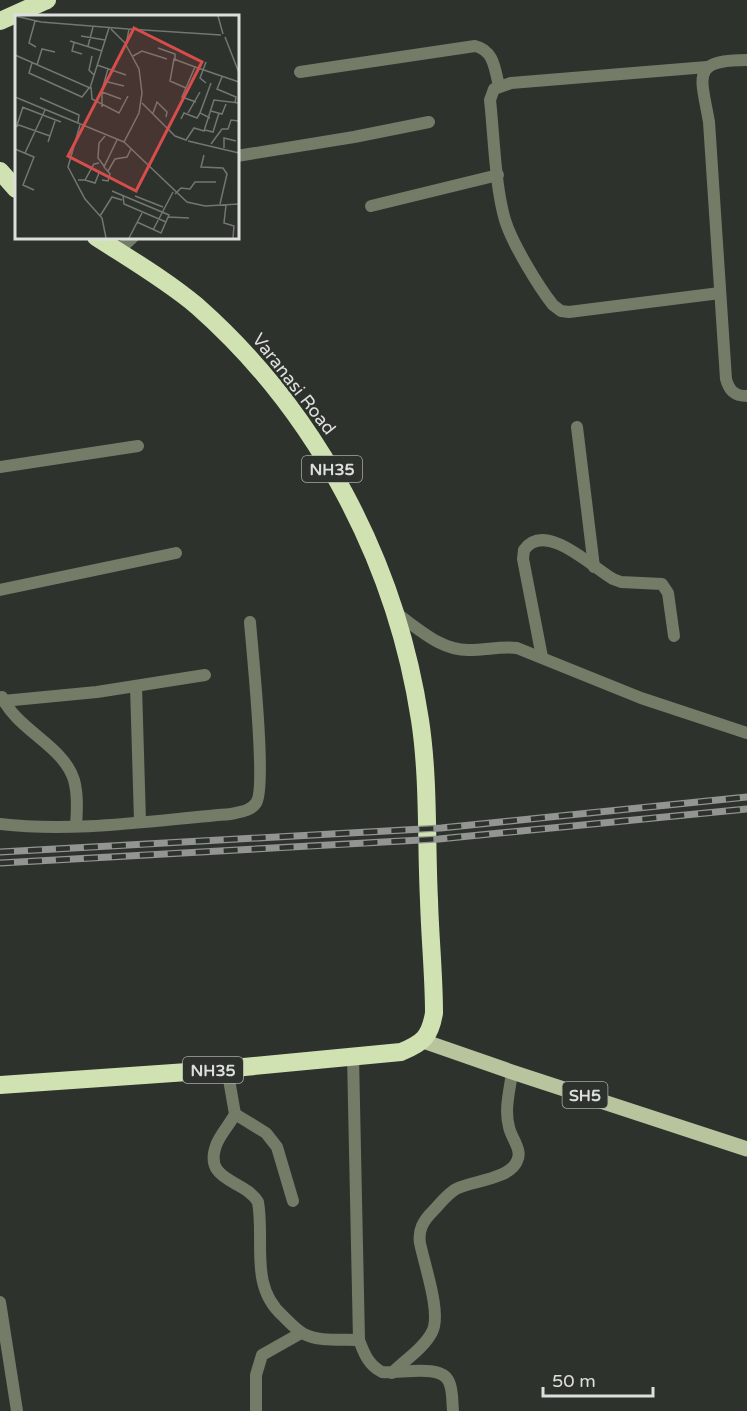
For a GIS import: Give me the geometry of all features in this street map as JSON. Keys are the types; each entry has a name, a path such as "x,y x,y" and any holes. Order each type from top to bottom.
{"highway":[{"path":"0,21 33,6"},
{"path":"0,171 15,188"},
{"name":"Varanasi Road","path":"98,238 196,305 259,367 299,418 334,472 364,532 396,613 420,720 426,786 434,980 434,1013 431,1028 423,1041"},
{"name":"NH35","path":"0,1086 400,1052 423,1041"}],"main road":[{"name":"SH5","path":"423,1041 747,1149"}],"street":[{"path":"300,72 475,46 489,53 500,87"},
{"path":"720,293 569,312 561,311 548,298 512,238 503,212 490,100 494,89 511,83 707,67 714,62 724,60 747,60"},
{"path":"707,67 702,82 709,122 726,379 729,389 739,396 747,396"},
{"path":"238,156 429,122"},
{"path":"370,206 498,176"},
{"path":"118,251 132,238"},
{"path":"577,427 594,567"},
{"path":"0,467 138,446"},
{"path":"542,657 523,559 524,549 533,541 553,541 561,544 621,582 662,584 668,593 674,636"},
{"path":"0,590 176,553"},
{"path":"396,613 447,647 470,650 510,647 542,657 641,698 747,734"},
{"path":"0,824 76,826 231,814 256,805 260,796 260,749 250,622"},
{"path":"2,697 136,686 205,675"},
{"path":"136,686 140,821"},
{"path":"2,697 23,724 54,751 68,768 74,779 77,795 76,826"},
{"path":"353,1056 359,1340 367,1360 375,1369 392,1373 435,1371 443,1374 449,1382 453,1411"},
{"path":"227,1068 235,1114 218,1141 213,1160 225,1179 254,1194 258,1202 264,1290 273,1308 301,1333 310,1337 359,1340"},
{"path":"392,1373 428,1339 434,1330 436,1319 418,1233 422,1225 450,1193 466,1185 507,1172 519,1159 519,1152 507,1118 512,1072"},
{"path":"235,1114 266,1133 277,1147 292,1201"},
{"path":"0,1302 17,1411"},
{"path":"256,1411 256,1375 262,1355 301,1333"}],"railway":[{"path":"0,852 441,828 747,797"},
{"path":"0,863 439,839 747,809"}]}
